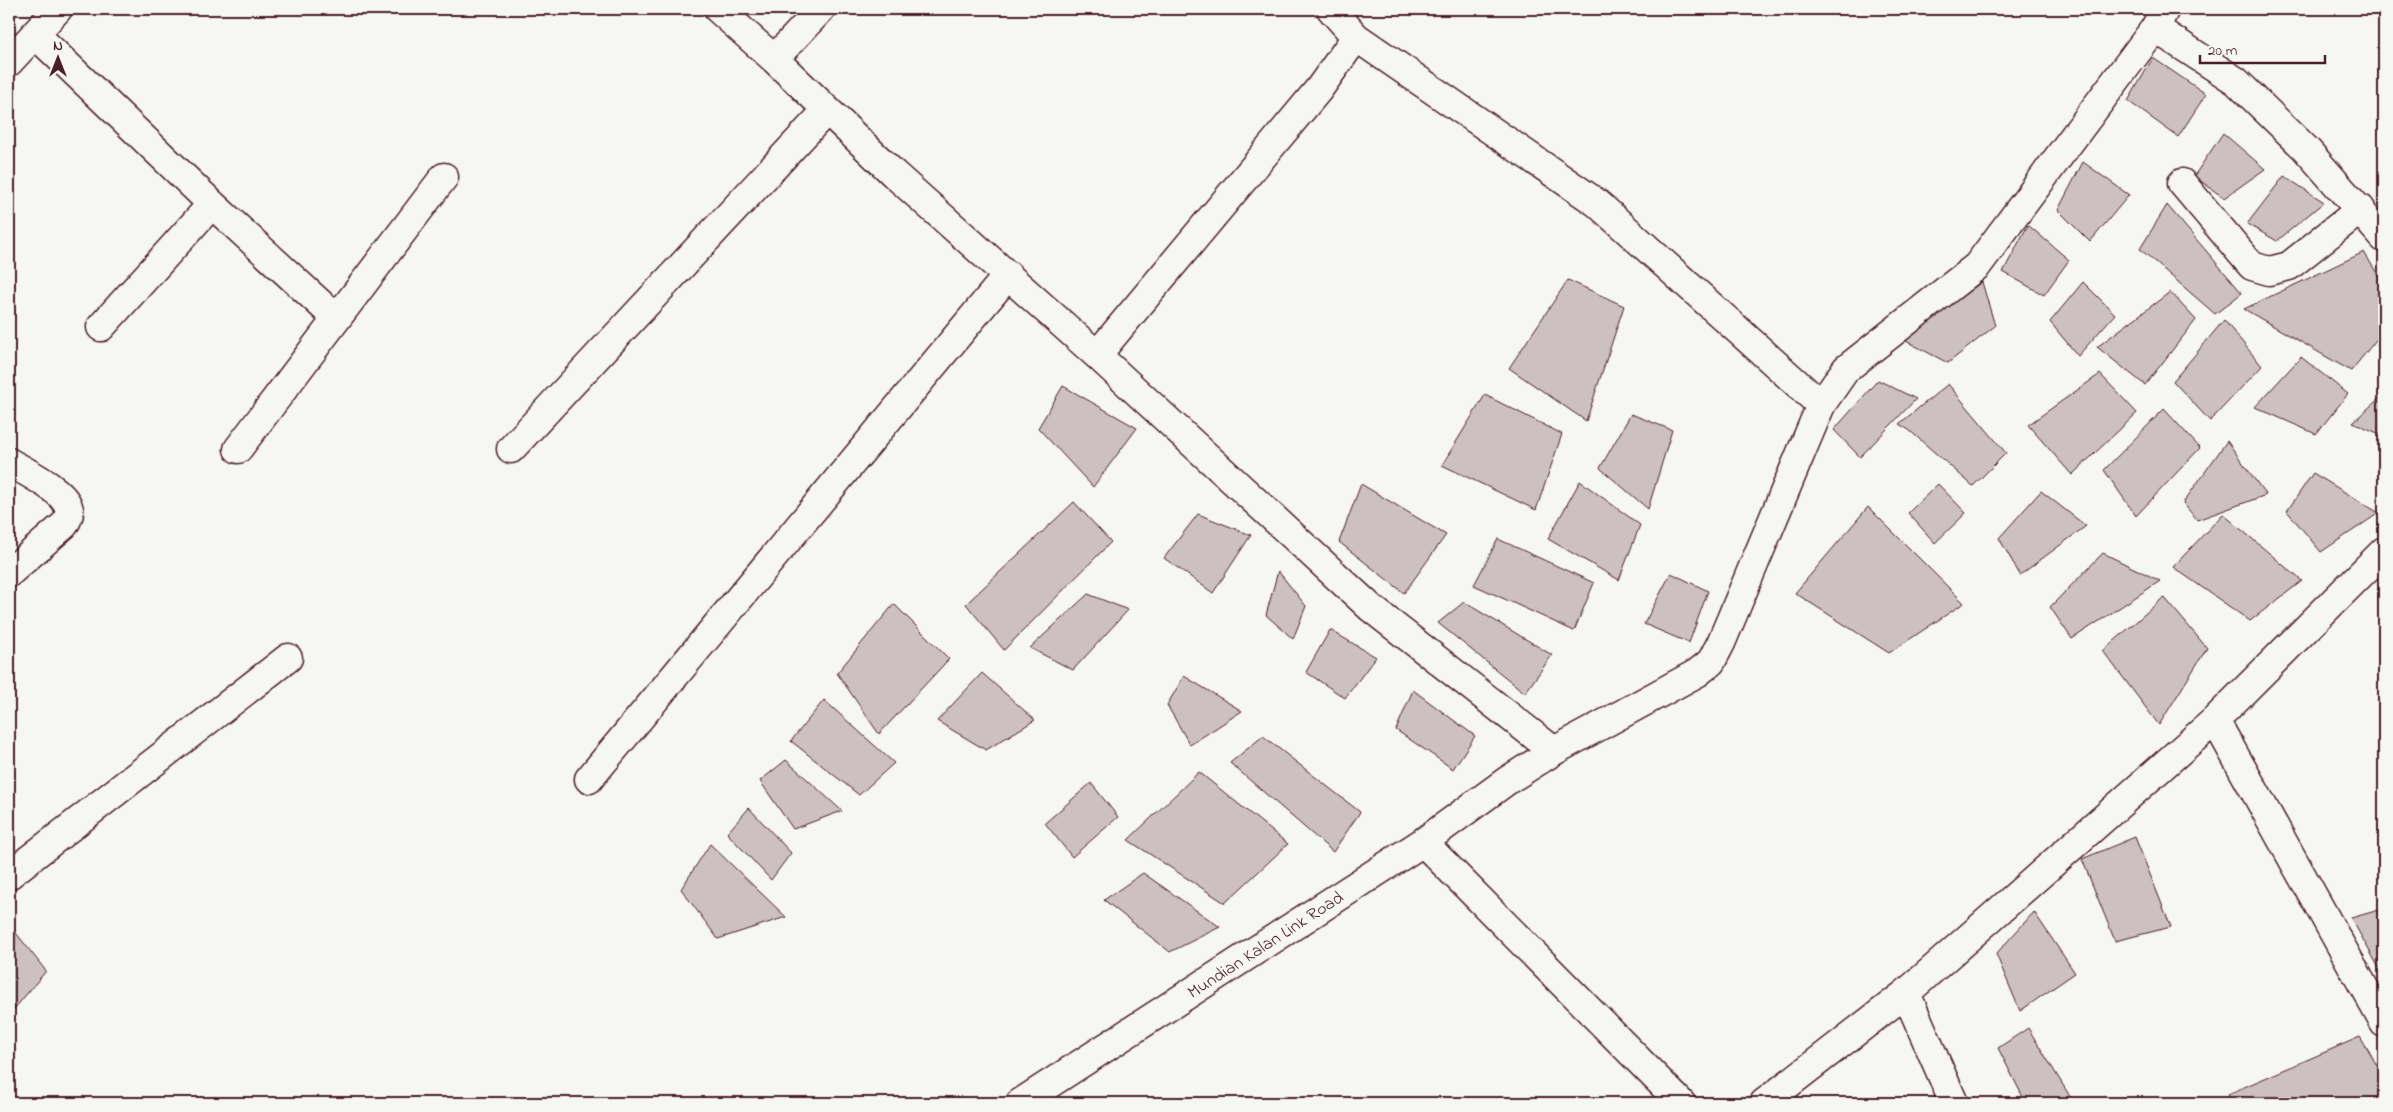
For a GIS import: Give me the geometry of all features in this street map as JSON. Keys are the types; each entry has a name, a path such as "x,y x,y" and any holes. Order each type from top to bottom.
{"street":[{"path":"9,62 58,9"},
{"path":"718,9 774,58 894,174 1097,355 1371,608 1554,751"},
{"path":"774,58 821,9"},
{"path":"1331,9 1356,37 1597,202 1821,405"},
{"path":"2160,18 2236,81 2306,148 2384,238"},
{"name":"Mundian Kalan Link Road","path":"1020,1103 1423,842 1508,780 1554,751 1697,673 1711,662 1721,643 1821,405 1846,369 1978,266 2160,18"},
{"path":"35,34 212,204 336,318"},
{"path":"1097,355 1320,89 1356,37"},
{"path":"511,449 827,110"},
{"path":"238,449 444,177"},
{"path":"2182,183 2252,266 2269,271 2289,266 2361,210"},
{"path":"101,327 212,204"},
{"path":"589,779 1008,275"},
{"path":"9,462 59,493 68,506 69,513 64,524 9,573"},
{"path":"1764,1103 1906,993 2214,720 2384,551"},
{"path":"9,875 288,658"},
{"path":"2214,720 2384,1023"},
{"path":"1423,842 1681,1103"},
{"path":"1906,993 1954,1103"}],"building":[{"path":"2153,58 2206,94 2178,137 2128,101"},
{"path":"2223,133 2265,169 2224,198 2194,176"},
{"path":"2083,162 2129,195 2090,242 2058,210"},
{"path":"2284,176 2324,202 2277,241 2247,224"},
{"path":"2167,205 2242,293 2215,314 2140,249"},
{"path":"2028,225 2069,260 2044,295 2003,272"},
{"path":"2364,252 2384,285 2384,330 2351,371 2244,309"},
{"path":"1568,280 1624,306 1586,421 1509,368"},
{"path":"1982,282 1995,326 1948,363 1902,339"},
{"path":"2083,282 2115,314 2078,356 2050,322"},
{"path":"2170,292 2196,320 2145,385 2097,347"},
{"path":"2224,320 2262,366 2210,421 2173,381"},
{"path":"2301,357 2348,394 2316,434 2255,407"},
{"path":"2100,374 2137,413 2072,475 2028,425"},
{"path":"1878,380 1916,399 1860,457 1834,430"},
{"path":"1948,384 2006,453 1973,486 1909,430 1899,424"},
{"path":"1063,386 1137,428 1093,487 1038,428"},
{"path":"2384,394 2384,436 2353,422"},
{"path":"1485,395 1562,434 1536,510 1442,465"},
{"path":"2164,409 2200,448 2136,516 2104,470"},
{"path":"1631,414 1672,430 1648,509 1600,468"},
{"path":"2227,441 2266,495 2197,520 2183,503"},
{"path":"2313,473 2379,513 2321,552 2287,511"},
{"path":"1580,481 1640,525 1619,580 1548,539"},
{"path":"1361,484 1446,535 1404,593 1339,542"},
{"path":"1938,484 1966,513 1935,543 1908,513"},
{"path":"2041,491 2086,526 2020,575 1999,538"},
{"path":"1074,502 1111,542 1004,650 966,604"},
{"path":"1868,507 1964,603 1889,653 1795,593"},
{"path":"1198,514 1251,535 1213,593 1164,558"},
{"path":"2223,514 2302,581 2250,621 2173,567"},
{"path":"1498,539 1594,583 1574,631 1474,585"},
{"path":"2103,553 2160,581 2072,639 2050,607"},
{"path":"1278,571 1306,606 1293,639 1266,615"},
{"path":"1671,573 1708,591 1689,643 1644,624"},
{"path":"1088,594 1128,610 1073,670 1030,648"},
{"path":"2164,597 2207,648 2159,725 2103,651"},
{"path":"1464,602 1552,655 1525,693 1438,623"},
{"path":"894,604 949,659 879,734 837,673"},
{"path":"1330,630 1376,657 1345,698 1306,672"},
{"path":"982,673 1035,720 986,750 937,721"},
{"path":"1184,676 1242,711 1190,745 1167,705"},
{"path":"1413,690 1475,736 1453,769 1396,730"},
{"path":"824,700 894,763 859,795 791,741"},
{"path":"1263,736 1360,812 1333,852 1230,763"},
{"path":"786,760 842,811 793,829 760,781"},
{"path":"1199,772 1288,844 1225,903 1128,840"},
{"path":"1091,783 1118,817 1072,857 1045,823"},
{"path":"749,808 791,853 771,880 727,833"},
{"path":"2135,837 2171,927 2115,941 2082,859"},
{"path":"710,844 786,917 718,939 681,889"},
{"path":"1143,873 1220,927 1170,952 1104,900"},
{"path":"2379,910 2384,925 2384,967 2379,968 2351,918"},
{"path":"2034,912 2075,973 2020,1011 1996,954"},
{"path":"9,924 46,971 9,1015"},
{"path":"2028,1028 2074,1103 2026,1103 1998,1048"},
{"path":"2360,1037 2384,1077 2384,1094 2368,1103 2231,1103 2228,1094"}]}
